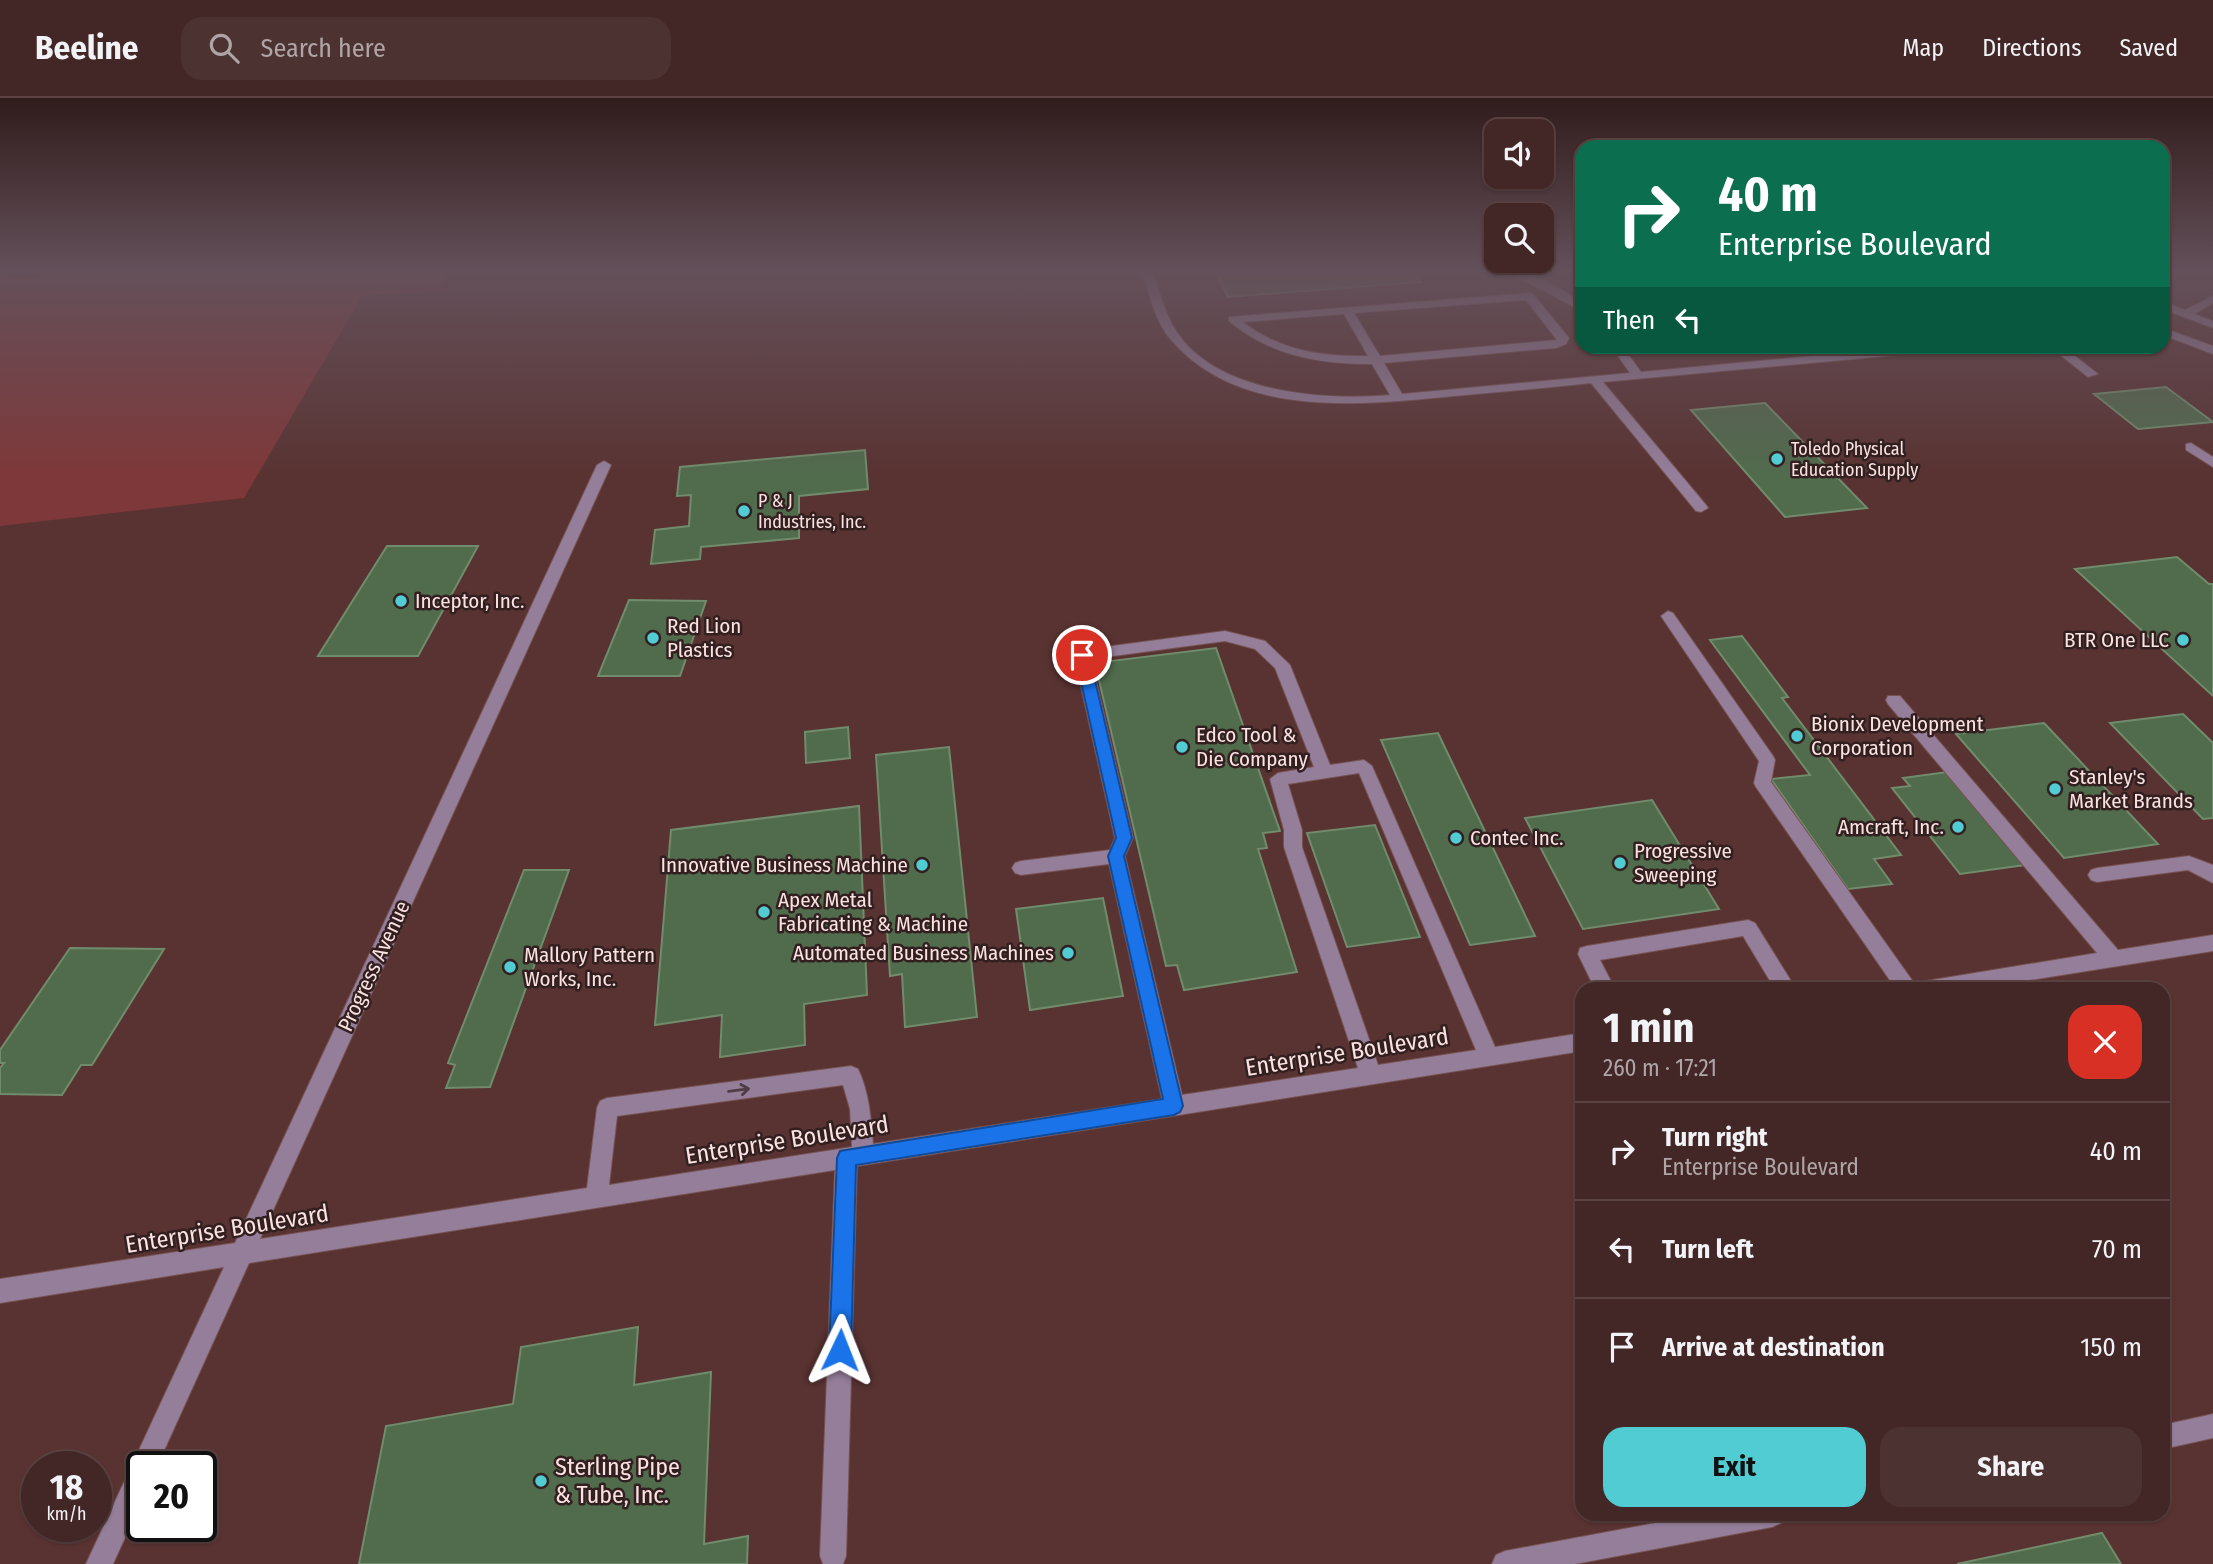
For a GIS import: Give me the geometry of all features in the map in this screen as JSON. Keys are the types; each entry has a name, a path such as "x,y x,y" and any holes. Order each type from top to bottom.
{"street":[{"path":"1176,338 1223,374 1274,391 1305,397 1363,400 1874,354"},
{"path":"1257,338 1283,351 1316,357 1377,360 1562,342 1563,338"},
{"path":"1364,338 1398,398"},
{"path":"2183,339 2213,350"},
{"path":"1622,354 1638,376"},
{"path":"1802,354 1808,360"},
{"path":"2065,354 2092,374"},
{"path":"1595,380 1701,509"},
{"path":"2191,447 2213,463"},
{"name":"Progress Avenue","path":"151,1451 604,465"},
{"path":"1668,615 1767,760 1762,783 1902,982"},
{"path":"1174,1106 1116,856 1124,838 1082,655 1226,636 1260,645 1282,665 1324,772"},
{"path":"1894,700 2113,958"},
{"path":"1371,1075 1293,847 1293,830 1278,779 1364,766 1489,1056"},
{"path":"1021,868 1116,856"},
{"path":"2097,875 2189,863 2205,869 2213,876"},
{"path":"1601,982 1587,954 1748,928 1782,982"},
{"path":"1963,982 2213,943"},
{"name":"Enterprise Boulevard","path":"0,1291 1575,1043"},
{"path":"597,1197 607,1108 851,1075 860,1109 855,1156 833,1556"},
{"path":"2170,1435 2213,1426"},
{"name":"Progress Avenue","path":"99,1564 126,1506"},
{"path":"1505,1564 1735,1521"}],"shaded area":[{"path":"0,338 337,338 244,498 0,526"}],"building":[{"path":"2166,387 2213,422 2138,429 2094,394"},
{"name":"Toledo Physical Education Supply","path":"1765,403 1867,508 1785,517 1691,410"},
{"name":"P & J Industries, Inc.","path":"865,450 868,489 799,496 799,538 701,547 700,559 651,564 655,530 689,526 691,495 677,496 680,467"},
{"name":"Inceptor, Inc.","path":"387,546 478,546 418,656 318,656"},
{"name":"BTR One LLC","path":"2177,557 2209,584 2213,584 2213,696 2075,569"},
{"name":"Red Lion Plastics","path":"629,600 706,601 680,676 598,676"},
{"name":"Bionix Development Corporation","path":"1742,636 1788,697 1782,698 1901,855 1874,859 1892,884 1848,889 1771,779 1810,775 1710,640"},
{"name":"Edco Tool & Die Company","path":"1216,648 1280,831 1263,833 1267,848 1258,849 1297,972 1184,990 1177,965 1166,966 1095,663"},
{"path":"2183,714 2213,743 2213,818 2203,819 2110,723"},
{"name":"Stanley's Market Brands","path":"2044,723 2158,844 2064,858 1956,734"},
{"path":"848,727 850,758 806,763 805,732"},
{"name":"Contec Inc.","path":"1438,733 1535,936 1470,945 1381,740"},
{"name":"Innovative Business Machine","path":"949,747 977,1017 905,1027 902,974 890,976 876,755"},
{"name":"Amcraft, Inc.","path":"1947,772 2025,865 1960,874 1892,788 1910,786 1903,778"},
{"name":"Progressive Sweeping","path":"1652,800 1719,909 1583,929 1525,818"},
{"name":"Apex Metal Fabricating & Machine","path":"859,806 867,995 804,1004 805,1045 720,1057 722,1015 655,1025 671,830"},
{"name":"Edco Tool & Die Company","path":"1375,825 1420,937 1347,947 1307,833"},
{"name":"Mallory Pattern Works, Inc.","path":"524,870 569,870 490,1087 446,1088 455,1065 448,1063"},
{"name":"Automated Business Machines","path":"1103,898 1123,996 1030,1010 1016,909"},
{"path":"70,948 164,949 92,1065 81,1065 62,1095 0,1094 0,1068 4,1063 0,1063 0,1050"},
{"name":"Sterling Pipe & Tube, Inc.","path":"638,1327 634,1385 711,1372 704,1544 748,1536 747,1564 359,1564 386,1426 513,1404 521,1347"},
{"path":"2102,1533 2121,1564 1957,1564"}],"place":[{"name":"Toledo Physical Education Supply","path":"1777,459"},
{"name":"P & J Industries, Inc.","path":"744,511"},
{"name":"Inceptor, Inc.","path":"401,601"},
{"name":"Red Lion Plastics","path":"653,638"},
{"name":"BTR One LLC","path":"2183,640"},
{"name":"Bionix Development Corporation","path":"1797,736"},
{"name":"Edco Tool & Die Company","path":"1182,747"},
{"name":"Stanley's Market Brands","path":"2055,789"},
{"name":"Amcraft, Inc.","path":"1958,827"},
{"name":"Contec Inc.","path":"1456,838"},
{"name":"Progressive Sweeping","path":"1620,863"},
{"name":"Innovative Business Machine","path":"922,865"},
{"name":"Apex Metal Fabricating & Machine","path":"764,912"},
{"name":"Automated Business Machines","path":"1068,953"},
{"name":"Mallory Pattern Works, Inc.","path":"510,967"},
{"name":"Sterling Pipe & Tube, Inc.","path":"541,1481"}],"route":[{"path":"840,1350 846,1158 1174,1106 1116,856 1124,838 1082,655"}]}
